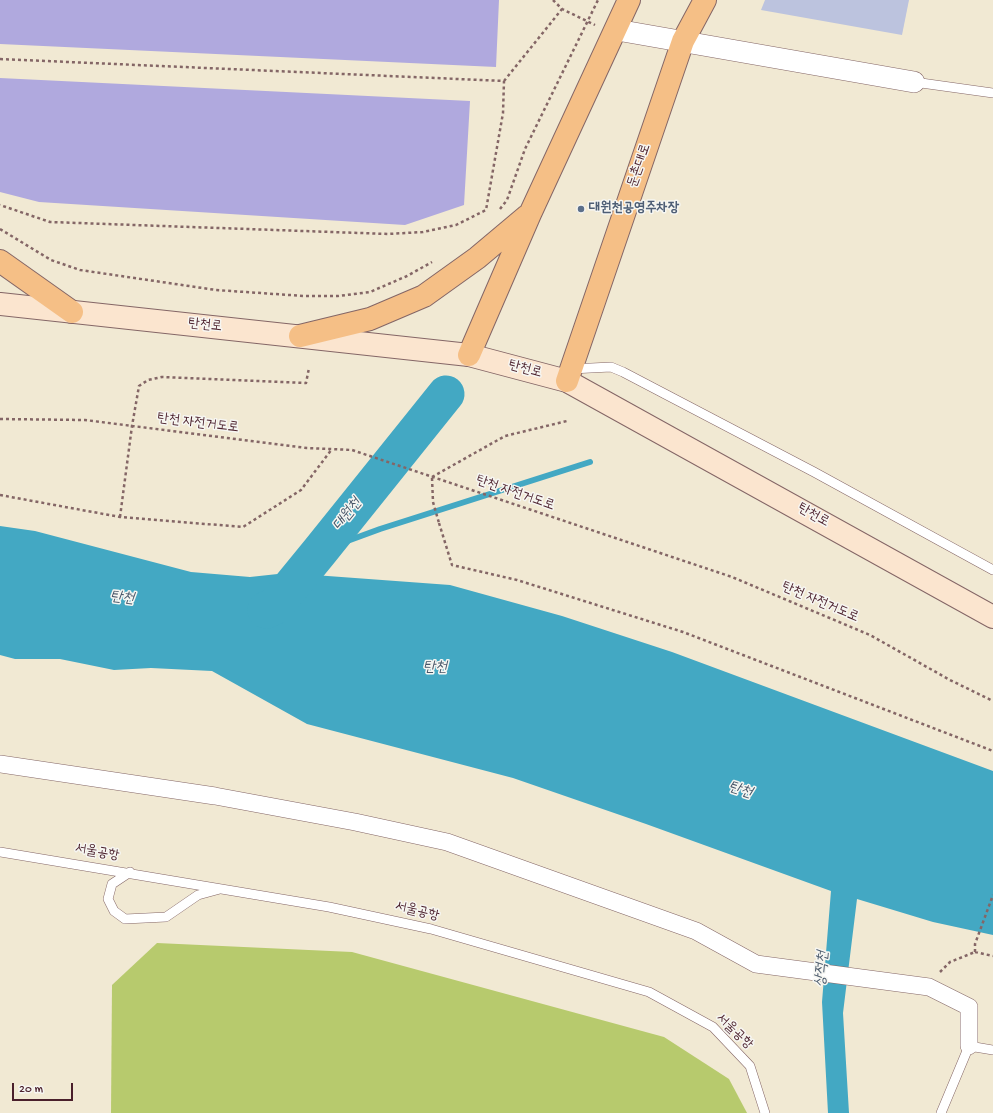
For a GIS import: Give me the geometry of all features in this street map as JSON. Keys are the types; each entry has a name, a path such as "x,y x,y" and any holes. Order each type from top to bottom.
{"main road":[{"path":"469,355 530,214 617,30 629,0"},
{"name":"둔촌대로","path":"569,375 683,41 705,0"},
{"path":"300,336 370,319 424,296 476,258 530,214"},
{"path":"0,261 72,312"},
{"name":"탄천로","path":"0,304 469,355 569,375 993,617"}],"street":[{"path":"617,30 914,82"},
{"path":"0,764 215,796 355,822 447,842 696,931 756,964 929,987 969,1007 969,1046"}],"lane":[{"path":"914,82 993,93"},
{"path":"569,375 612,367 623,372 814,472 993,570"},
{"name":"서울공항","path":"0,852 130,872 330,907 431,929 649,992 713,1027 750,1066 765,1113"},
{"path":"130,872 112,884 108,899 114,912 126,919 166,917 198,895 223,888"},
{"path":"941,1113 969,1046 993,1050"}],"path":[{"path":"553,0 562,9 587,22 617,30"},
{"path":"498,212 507,200 525,149 598,0"},
{"path":"0,205 50,222 388,234 423,232 456,225 486,210 503,112 504,81 562,9"},
{"path":"0,59 504,81"},
{"path":"0,229 51,260 80,270 216,290 304,296 338,296 370,292 407,276 438,259"},
{"path":"120,517 139,386 148,380 162,377 306,383 309,368"},
{"name":"탄천 자전거도로","path":"0,419 86,420 332,449 352,450 740,580 870,635 950,680 993,702"},
{"path":"567,421 505,436 432,478 433,502 452,565 517,580 682,632 993,751"},
{"path":"0,495 120,517 243,527 301,490 332,449"},
{"path":"975,952 975,944 993,895"},
{"path":"929,987 950,962 975,952 993,956"}],"shaded area":[{"path":"765,0 909,0 902,35 761,10"}],"green space":[{"path":"157,943 352,952 664,1037 729,1079 747,1113 111,1113 112,985"}],"water":[{"name":"탄천","path":"0,526 35,531 191,572 250,577 287,573 450,585 562,616 672,652 993,771 993,935 933,922 857,899 843,1013 849,1113 828,1113 822,1002 831,891 513,778 307,724 212,671 151,668 114,670 60,659 15,659 0,655"}],"building":[{"path":"0,0 499,0 496,67 0,44"},
{"path":"0,78 470,101 464,205 405,225 39,202 0,192"}],"waterway":[{"name":"대원천","path":"266,610 275,606 446,394"},
{"path":"320,551 380,529 590,462"}],"place":[{"name":"대원천공영주차장","path":"581,209"}],"water label":[{"name":"상적천","path":"823,969"}]}
